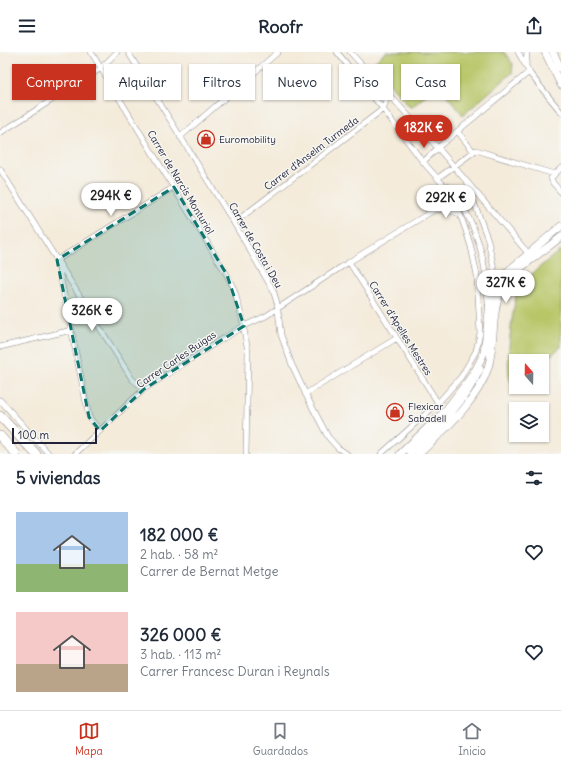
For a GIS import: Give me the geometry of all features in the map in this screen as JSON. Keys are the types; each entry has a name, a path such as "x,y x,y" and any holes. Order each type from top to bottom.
{"highway":[{"path":"0,417 29,454"},
{"path":"0,417 36,454"},
{"path":"0,436 16,454"}],"street":[{"name":"Carrer de Narcís Monturiol","path":"91,52 174,187 234,289 244,326 248,352 246,454"},
{"path":"0,132 101,68 117,52"},
{"name":"Carrer de Costa i Deu","path":"128,52 234,223 273,290 278,308 281,335 305,394 328,437 338,448 347,454"},
{"path":"180,136 278,52"},
{"path":"337,52 449,193 460,214 471,247 477,275 480,333 476,351 461,377 438,403 382,453"},
{"path":"350,52 360,64"},
{"path":"518,52 529,72 561,112"},
{"path":"526,66 528,52"},
{"path":"544,52 561,85"},
{"path":"553,52 561,69"},
{"path":"423,162 529,72"},
{"path":"383,110 387,100"},
{"path":"393,100 438,148 528,253"},
{"name":"Carrer d'Anselm Turmeda","path":"234,223 383,110"},
{"path":"458,132 473,151"},
{"path":"438,178 476,150 554,174"},
{"path":"561,168 551,178 561,192"},
{"path":"0,169 132,379 144,389"},
{"path":"466,182 488,240 498,289 493,306 490,326 492,342"},
{"path":"434,210 440,200 442,183"},
{"path":"442,183 447,185 457,196 468,213 478,242 487,285 488,316"},
{"path":"57,260 174,187"},
{"path":"434,210 444,209 460,214"},
{"name":"Carrer Carles Buigas","path":"75,454 144,389 244,326 266,316 348,262 434,210"},
{"path":"410,454 449,416 462,400 481,368 490,303 497,283 528,253 561,226"},
{"path":"419,454 447,428 469,403 487,369 492,342 494,314 504,283 510,276 561,237"},
{"path":"57,260 89,417 100,431"},
{"name":"Carrer d'Apelles Mestres","path":"348,262 438,403"},
{"path":"0,346 72,330"},
{"path":"305,394 397,338"},
{"path":"400,454 445,411 468,381 484,353"},
{"path":"0,400 49,454"}],"highlighted area":[{"path":"174,187 227,275 244,326 144,389 100,431 89,417 57,260"}],"green space":[{"path":"386,52 504,52 513,64 512,73 463,115 450,100 460,100 460,64 401,64 401,97 393,88 393,64 372,64"},
{"path":"404,100 420,100 411,108"},
{"path":"561,250 561,347 549,356 549,354 509,354 511,328 516,296 524,283 542,265"},
{"path":"509,356 509,378 508,368"}],"place":[{"name":"Euromobility","path":"206,139"},
{"name":"Flexicar Sabadell","path":"395,412"}]}
